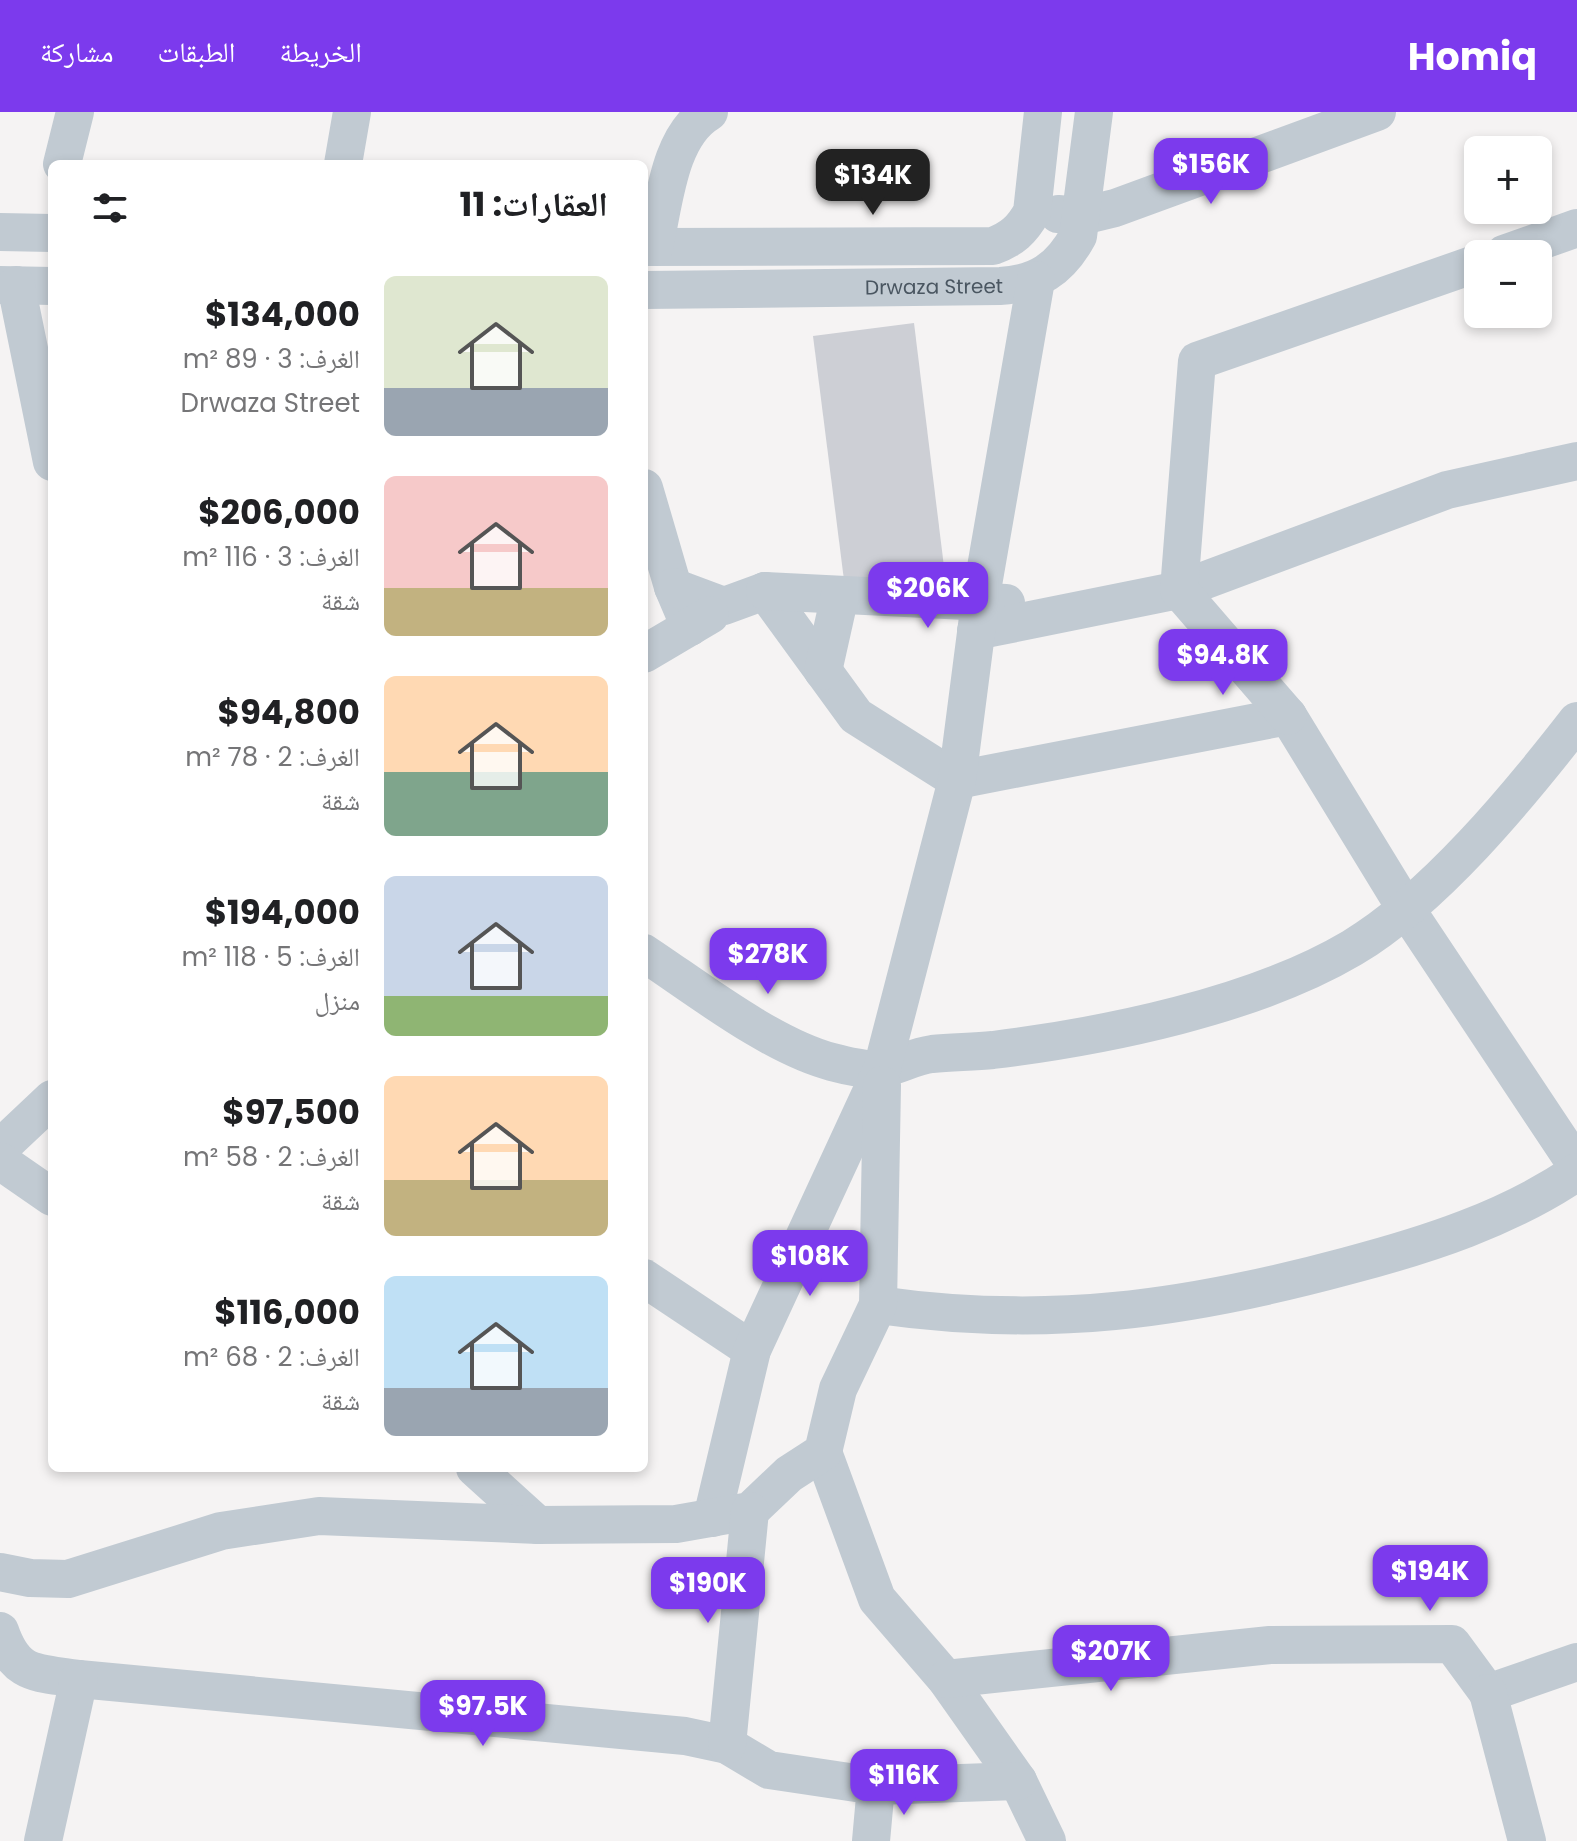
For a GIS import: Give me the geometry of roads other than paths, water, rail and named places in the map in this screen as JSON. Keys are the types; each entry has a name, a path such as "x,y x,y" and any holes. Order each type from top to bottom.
{"street":[{"path":"63,160 75,112"},
{"path":"344,160 352,112"},
{"path":"649,247 676,157 687,132 709,112"},
{"path":"1043,112 1032,212 1082,216 1115,208 1377,112"},
{"path":"712,1518 752,1350 882,1069 957,780 978,616 1036,280 1068,254 1082,216 1094,112"},
{"name":"Drwaza Street","path":"649,247 977,248 1011,239 1032,212"},
{"path":"0,232 48,224"},
{"path":"1543,240 1577,228"},
{"path":"1464,268 1197,361 1179,590 1288,716 1406,909 1577,1166"},
{"name":"Drwaza Street","path":"648,290 1000,286 1036,280"},
{"path":"23,286 48,438"},
{"path":"648,652 724,606 765,591 840,595 978,616 1094,607 1179,590 1447,490 1577,461"},
{"path":"648,502 673,587 690,627"},
{"path":"673,587 724,606"},
{"path":"765,591 856,716 957,780 1288,716"},
{"path":"823,671 840,595"},
{"path":"648,956 791,1045 834,1062 882,1069 929,1054 1058,1040 1256,993 1353,947 1406,909 1460,855 1577,721"},
{"path":"882,1069 878,1305 838,1389 823,1452 877,1599 946,1679 1018,1781 1047,1841"},
{"path":"0,1148 48,1103"},
{"path":"0,1161 48,1194"},
{"path":"878,1305 1013,1318 1135,1312 1186,1303 1316,1275 1444,1237 1538,1197 1577,1172"},
{"path":"648,1281 752,1350"},
{"path":"0,1572 30,1578 68,1579 221,1531 283,1519 353,1515 538,1525 640,1526 712,1518 750,1511 789,1474 823,1452"},
{"path":"479,1472 538,1525"},
{"path":"727,1745 750,1511"},
{"path":"0,1631 8,1656 29,1671 79,1679 685,1736 727,1745 769,1770 876,1786 1018,1781"},
{"path":"946,1679 1270,1645 1452,1644 1488,1693 1527,1841"},
{"path":"1488,1693 1577,1662"},
{"path":"43,1841 79,1679"},
{"path":"871,1841 876,1786"}]}
